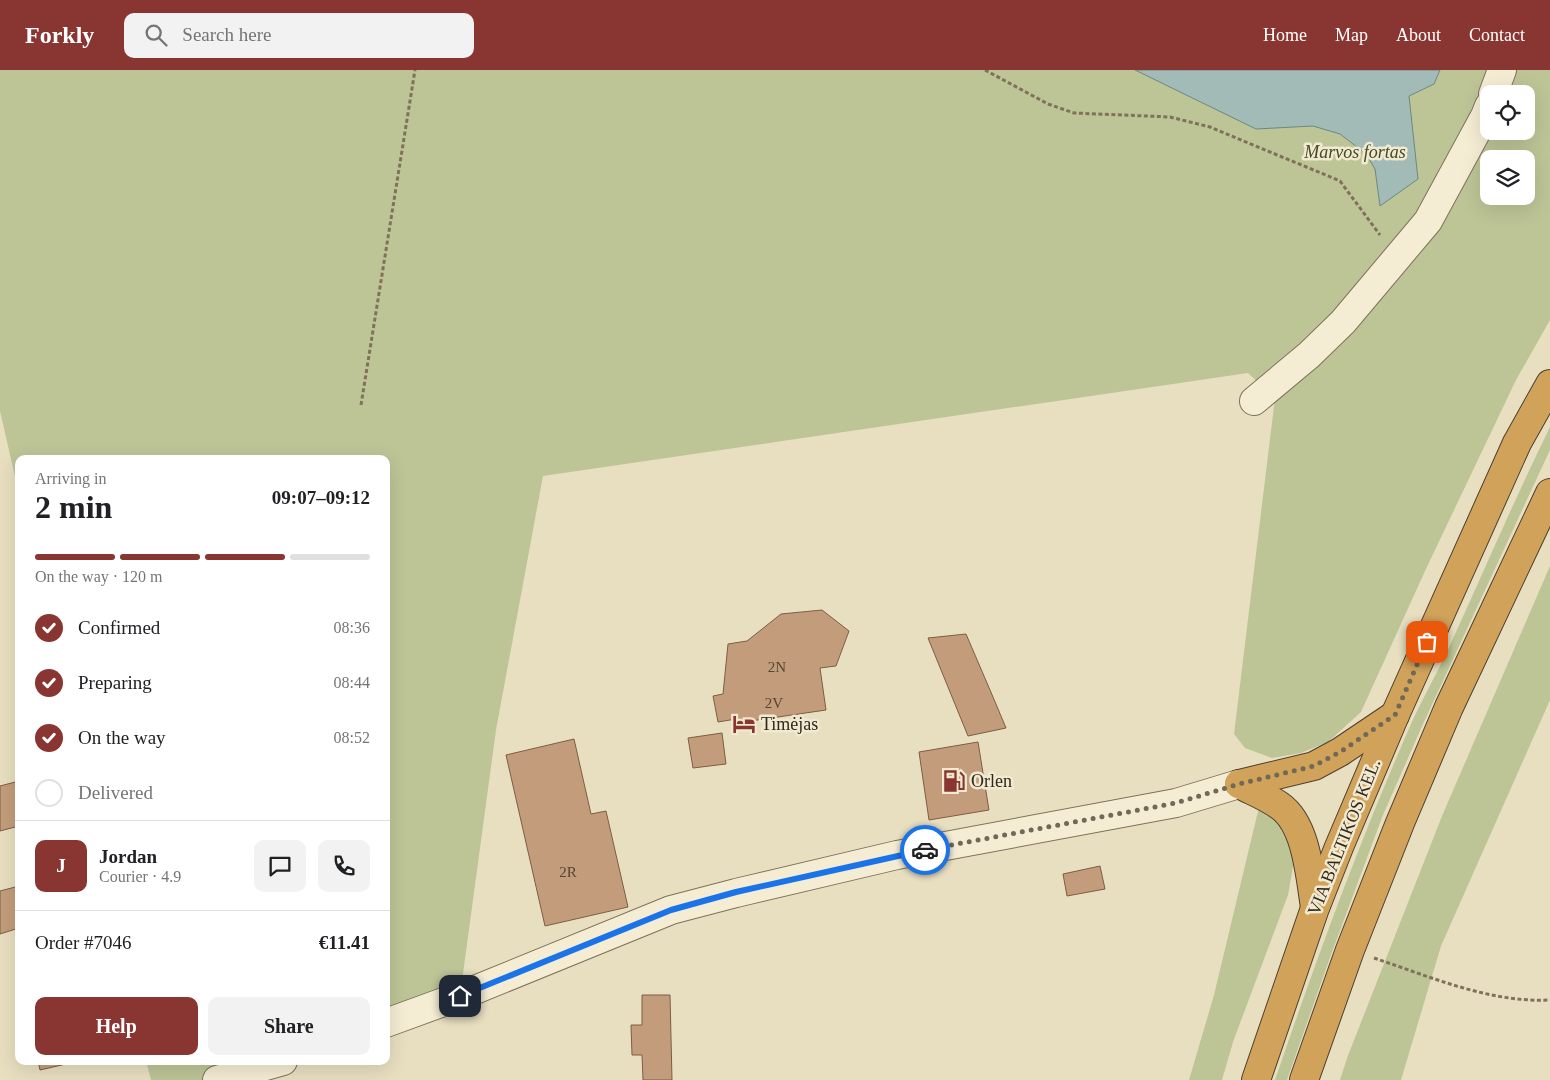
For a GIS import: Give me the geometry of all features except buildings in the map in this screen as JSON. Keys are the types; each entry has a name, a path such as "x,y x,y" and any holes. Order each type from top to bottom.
{"highway":[{"name":"VIA BALTIKOS KEL.","path":"1256,1080 1315,908 1339,847 1395,715 1517,442 1550,384"},
{"path":"1304,1080 1350,950 1400,823 1446,716 1550,492"},
{"path":"1239,784 1314,766 1340,752 1395,715"},
{"path":"1239,784 1282,807 1298,827 1305,852 1315,908"}],"street":[{"path":"1496,85 1502,70"},
{"path":"1254,400 1309,355 1336,328 1428,221 1480,125"},
{"path":"390,1022 460,996 671,910 736,892 897,855 1176,803 1239,784"},
{"path":"217,1080 272,1065"}],"path":[{"path":"361,405 415,70"},
{"path":"985,70 1048,104 1074,113 1170,117 1210,127 1340,181 1397,258"},
{"path":"1350,950 1478,992 1531,1001 1550,1000"}],"green space":[{"name":"Marvos fortas","path":"0,70 1550,70 1550,320 1516,380 1425,571 1361,712 1328,742 1301,753 1272,758 1245,748 1234,734 1275,398 1248,373 543,476 496,730 460,996 390,1022 390,455 15,455 15,477 0,411"},
{"path":"1550,427 1550,450 1383,815 1287,1080 1275,1080 1339,900 1392,768"},
{"path":"1550,566 1550,700 1441,946 1401,1080 1340,1080 1442,816"},
{"path":"1259,807 1280,821 1294,861 1288,895 1233,1042 1222,1080 1189,1080 1214,995"},
{"path":"147,1065 269,1065 217,1080 151,1080"}],"water":[{"path":"1135,70 1440,70 1434,84 1409,96 1418,179 1380,206 1375,169 1366,154 1340,134 1313,126 1256,129"}],"way so far":[{"path":"925,850 1176,803 1239,784 1314,766 1340,752 1395,715 1427,642"}],"place":[{"name":"Timėjas","path":"744,724"},
{"name":"Orlen","path":"954,781"}],"route":[{"path":"460,996 671,910 736,892 925,850"}]}
